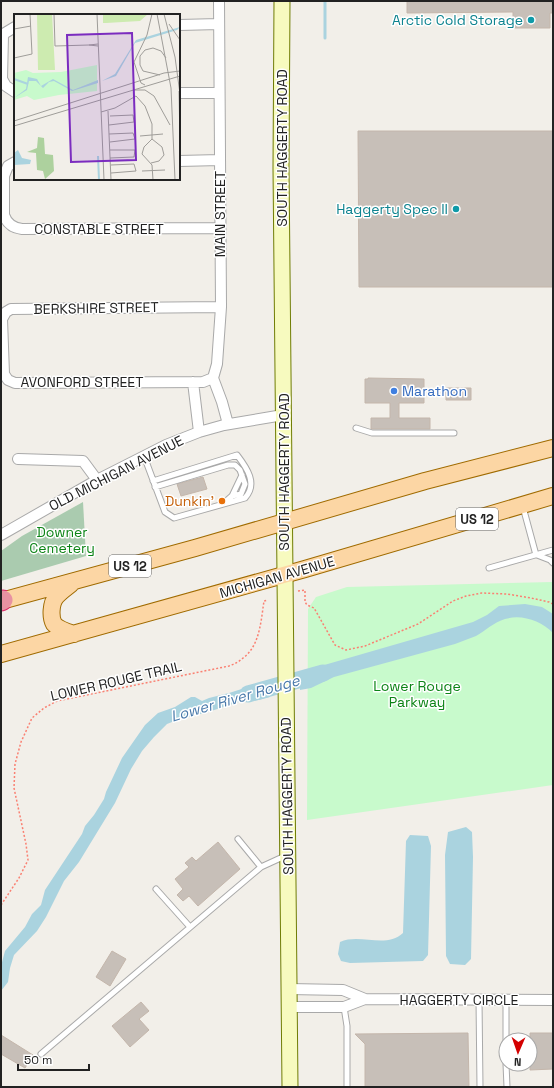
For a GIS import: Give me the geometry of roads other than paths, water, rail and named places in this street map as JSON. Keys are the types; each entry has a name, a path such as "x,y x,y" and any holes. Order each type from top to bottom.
{"main road":[{"name":"SOUTH HAGGERTY ROAD","path":"282,1 281,176 290,1087"},
{"name":"US 12","path":"2,601 426,481 553,448"},
{"name":"MICHIGAN AVENUE","path":"1,654 284,575 553,496"},
{"path":"73,582 56,597 52,610 54,624 59,628 74,634"}],"street":[{"name":"MAIN STREET","path":"213,378 217,364 221,307 219,1"},
{"path":"180,25 219,24"},
{"path":"14,28 4,33 3,36 3,82 9,89 14,92"},
{"path":"180,93 219,93"},
{"path":"180,160 220,160"},
{"name":"CONSTABLE STREET","path":"14,163 5,170 4,176 5,219 10,225 17,229 220,228"},
{"name":"BERKSHIRE STREET","path":"2,345 2,319 6,312 11,309 221,307"},
{"name":"AVONFORD STREET","path":"2,345 4,374 8,380 15,384 203,382 213,378"},
{"path":"213,378 228,424"},
{"path":"193,382 199,432"},
{"name":"OLD MICHIGAN AVENUE","path":"1,535 97,480 166,445 199,432 228,424 283,414"},
{"path":"18,459 83,461 97,480"},
{"name":"HAGGERTY CIRCLE","path":"289,989 343,990 365,999"},
{"name":"HAGGERTY CIRCLE","path":"289,1007 344,1007 365,999 553,1000"}],"lane":[{"path":"356,428 372,433 454,434"},
{"path":"144,456 155,487 165,512 174,518 245,498 250,493 251,484 248,469 237,455 153,481"},
{"path":"155,487 228,465 235,465 240,470 242,475 232,496 222,505"},
{"path":"522,506 536,555"},
{"path":"490,568 553,550"},
{"path":"536,555 550,560 553,563"},
{"path":"238,839 261,867"},
{"path":"41,1054 261,867 288,855"},
{"path":"156,889 190,928"},
{"path":"479,1000 480,1087"},
{"path":"506,1000 506,1032"},
{"path":"344,1007 347,1026 347,1087"},
{"path":"506,1072 507,1087"}],"water":[{"path":"525,604 542,607 553,614 553,633 543,625 531,620 518,617 505,619 493,624 476,636 455,644 334,677 311,688 300,690 300,672 473,622 487,615 499,606"},
{"path":"270,680 270,697 259,700 242,701 177,720 167,724 154,737 142,751 131,769 115,803 79,862 64,881 46,917 37,931 14,955 8,982 1,991 1,966 5,951 25,927 32,914 41,905 45,890 82,834 85,826 104,799 122,758 145,725 158,713 175,707 191,697 195,697 202,701"},
{"path":"466,827 472,832 473,857 471,959 465,965 450,964 446,956 445,855 448,832"},
{"path":"410,835 428,836 431,846 428,955 423,961 350,963 341,961 338,954 340,942 356,939 381,941 389,940 396,938 403,933 406,841"}],"waterway":[{"path":"325,1 325,38"},
{"name":"Lower River Rouge","path":"248,694 323,673"}],"place":[{"name":"Arctic Cold Storage","path":"531,20"},
{"name":"Haggerty Spec II","path":"456,209"},
{"name":"Marathon","path":"394,391"},
{"name":"Dunkin'","path":"222,501"}],"park label":[{"name":"Downer Cemetery","path":"62,540"},
{"name":"Lower Rouge Parkway","path":"417,694"}]}
